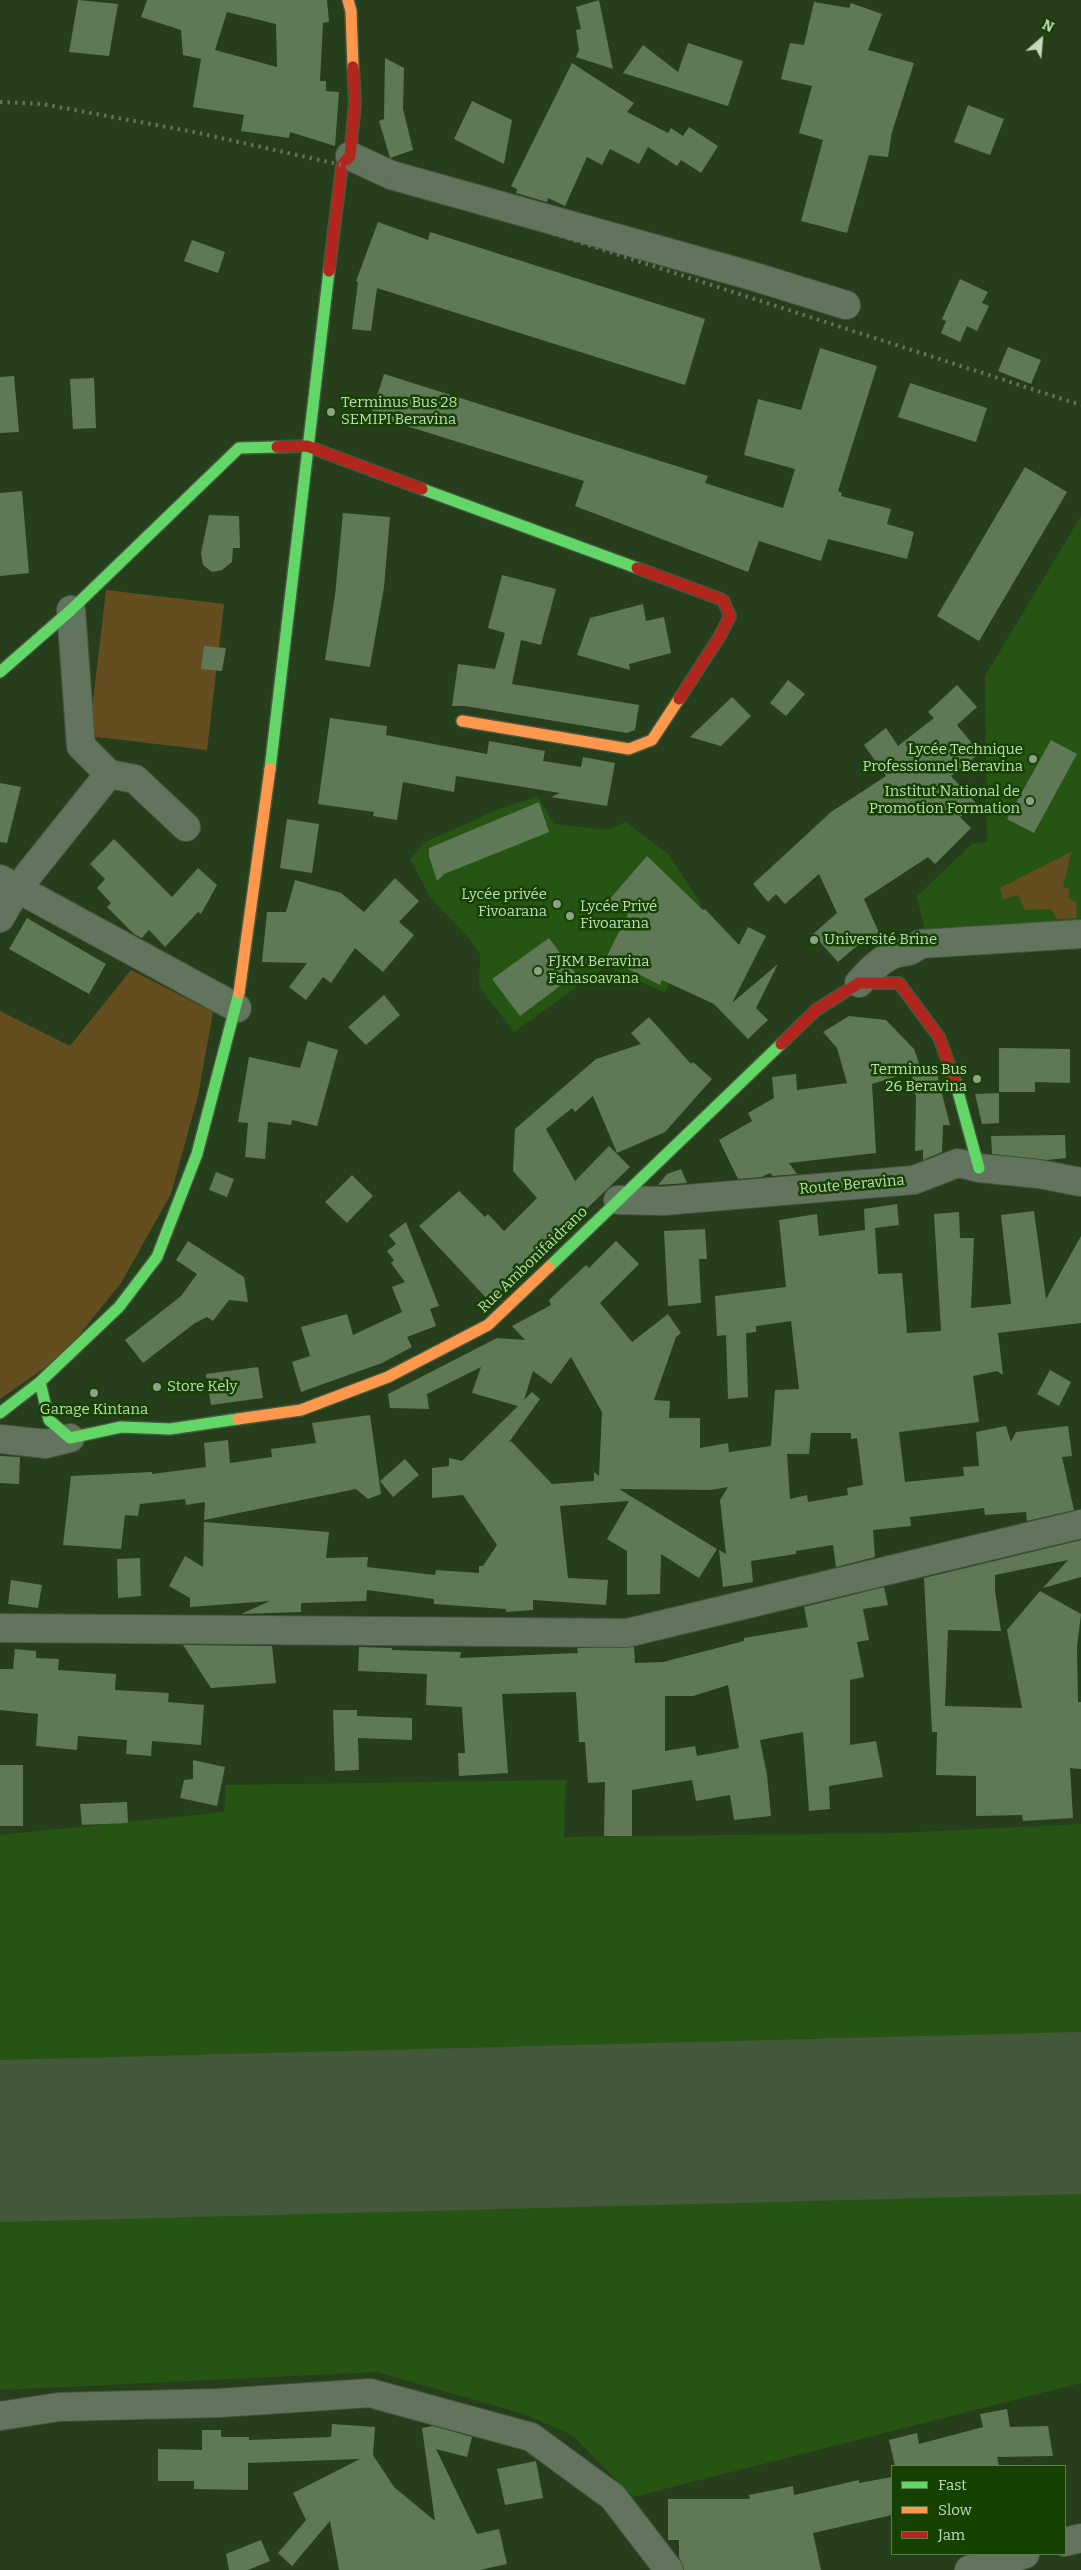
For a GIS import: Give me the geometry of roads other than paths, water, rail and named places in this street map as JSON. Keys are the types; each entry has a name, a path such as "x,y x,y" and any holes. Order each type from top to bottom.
{"street":[{"path":"0,1413 40,1382 119,1307 157,1257 197,1154 238,1008 261,839 342,165 350,156 355,102 355,71 348,0"},
{"path":"350,156 391,175 752,276 846,305"},
{"path":"0,672 71,610 239,448 307,446 723,600 730,616 720,636 652,740 629,749 462,721"},
{"path":"71,610 81,746 109,774 135,779 186,827"},
{"path":"0,918 8,884 109,774"},
{"path":"8,884 238,1008"},
{"path":"859,983 874,966 894,954 910,953 920,944 1081,934"},
{"path":"859,983 899,983 924,1013 943,1047 968,1138 979,1168"},
{"name":"Rue Ambonifaidrano","path":"70,1438 121,1427 170,1429 301,1410 388,1377 488,1325 816,1010 859,983"},
{"name":"Route Beravina","path":"618,1200 663,1201 914,1180 958,1163 979,1168 1038,1174 1081,1182"},
{"path":"40,1382 49,1420 70,1438"},
{"path":"0,1439 46,1444 70,1438"},
{"path":"0,1628 627,1634 1081,1524"},
{"path":"0,2416 59,2407 219,2402 370,2394 531,2437 613,2497 670,2570"},
{"path":"1066,2542 1081,2538"},
{"path":"969,2570 1022,2555"}],"railway":[{"path":"0,102 42,104 194,132 342,165 1081,405"}],"place":[{"name":"Terminus Bus 28 SEMIPI Beravina","path":"331,412"},
{"name":"Lycée Technique Professionnel Beravina","path":"1033,759"},
{"name":"Institut National de Promotion Formation","path":"1030,801"},
{"name":"Lycée privée Fivoarana","path":"557,904"},
{"name":"Lycée Privé Fivoarana","path":"570,916"},
{"name":"Université Brine","path":"814,940"},
{"name":"FJKM Beravina Fahasoavana","path":"538,971"},
{"name":"Terminus Bus 26 Beravina","path":"977,1079"},
{"name":"Store Kely","path":"157,1387"},
{"name":"Garage Kintana","path":"94,1393"}]}
